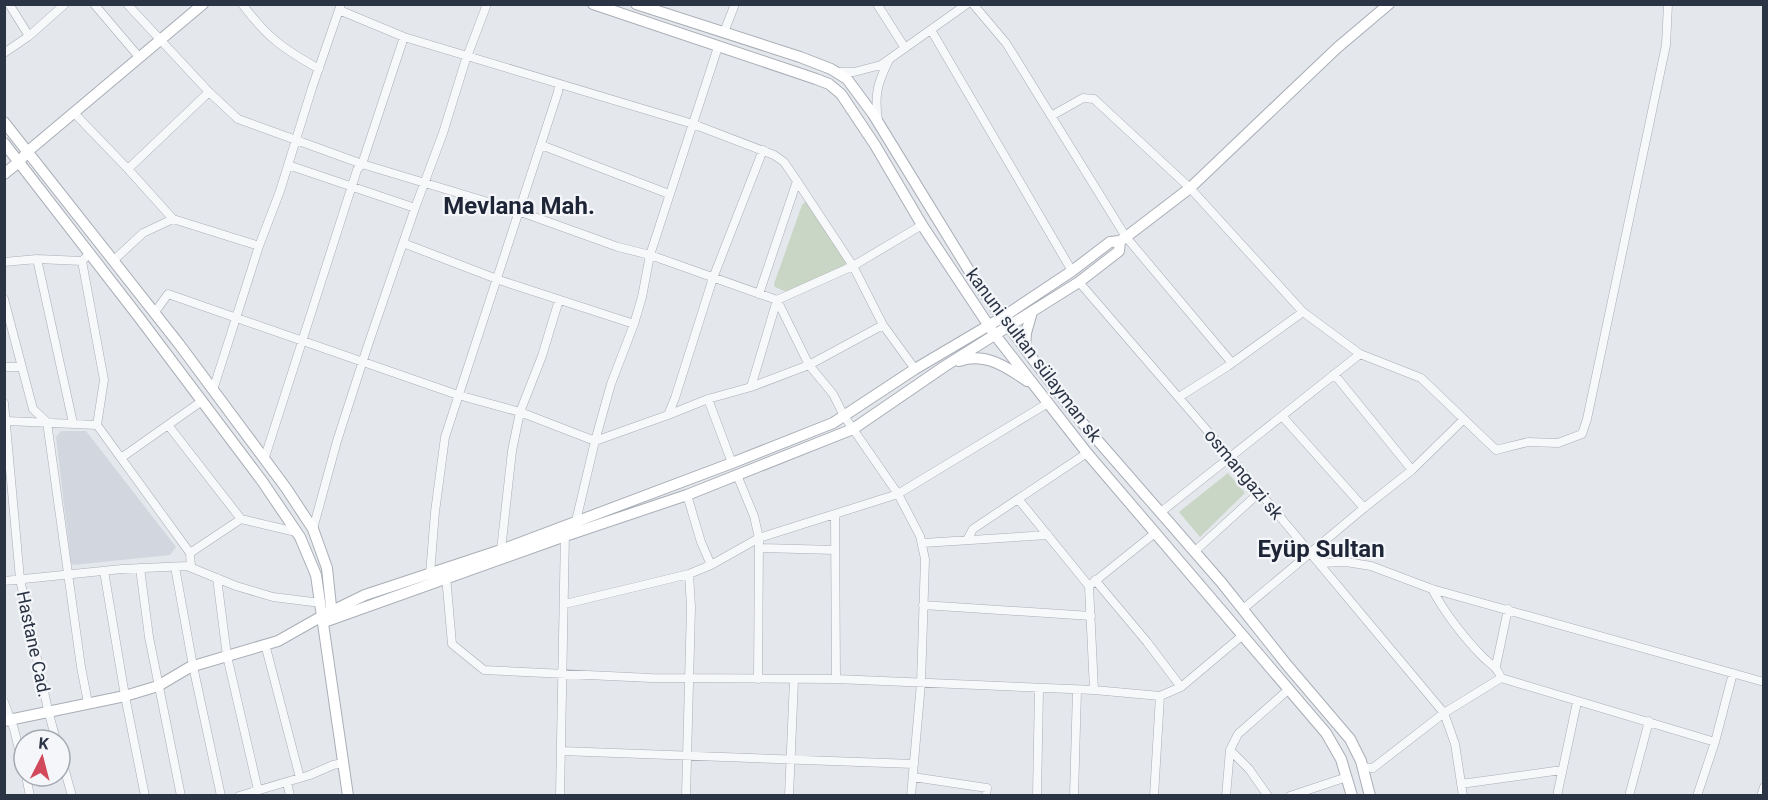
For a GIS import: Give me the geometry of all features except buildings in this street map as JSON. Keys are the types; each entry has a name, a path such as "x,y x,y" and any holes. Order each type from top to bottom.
{"street":[{"path":"9,4 29,36"},
{"path":"4,53 29,36 65,4"},
{"path":"94,4 139,57"},
{"path":"127,4 209,92 238,119 362,164 518,211 777,300 853,266 922,225"},
{"path":"4,174 203,4"},
{"path":"242,4 262,30 284,50 319,69"},
{"path":"313,529 337,441 363,362 487,4"},
{"path":"593,4 816,79 829,84 841,94 922,225 992,330 1087,453 1326,733 1341,759 1352,795"},
{"name":"kanuni sultan sülayman sk","path":"636,4 800,57 837,72 847,79 878,122 976,282 1079,419 1195,551 1350,739 1362,767 1370,795"},
{"path":"724,32 735,4"},
{"path":"877,4 905,48"},
{"path":"837,72 870,69 881,65 967,4"},
{"path":"973,4 1006,43 1053,115 1123,239 1232,363"},
{"path":"7,720 125,696 158,686 193,666 278,640 328,617 565,531 576,520 732,464 832,423 915,369 1006,322 1110,242 1123,239 1190,188 1336,48 1389,4"},
{"path":"1053,115 1083,98 1094,99 1190,188 1303,312 1360,354 1421,378 1496,450 1528,442 1558,443 1582,434 1587,420 1664,56 1668,4"},
{"path":"213,390 340,7 405,37 693,124 763,150 784,162 853,266 883,325 915,369"},
{"path":"931,30 1072,271"},
{"path":"265,457 357,170 362,164 405,37"},
{"path":"576,520 611,384 634,324 650,255 718,47"},
{"path":"878,122 877,91 890,58"},
{"path":"430,574 445,437 559,84"},
{"path":"128,169 209,92"},
{"path":"74,113 173,219 259,246"},
{"path":"4,122 155,312 265,457 313,529 327,568 328,617 348,795"},
{"path":"4,143 20,161 86,257 202,401 262,480 297,532 316,575 321,603 328,617"},
{"path":"541,145 669,194"},
{"path":"668,415 713,278 763,150"},
{"path":"288,165 415,208"},
{"path":"759,294 797,181"},
{"path":"114,260 143,233 173,219"},
{"path":"1006,322 1032,312 1079,282 1119,251 1123,239"},
{"path":"403,243 496,279 634,324"},
{"path":"4,262 86,257"},
{"path":"86,257 104,380 97,425 190,552 191,567"},
{"path":"37,259 73,423"},
{"name":"osmangazi sk","path":"1079,282 1260,492 1444,713 1455,744 1463,795"},
{"path":"155,312 168,294 458,395 520,412 595,441 708,399 751,387 809,364 883,325"},
{"path":"4,299 33,409 47,422 88,703"},
{"path":"501,550 512,451 520,412 542,356 559,300"},
{"path":"777,300 809,364 833,394 844,416 898,494 922,543 925,560 921,683 911,795"},
{"path":"751,387 777,300"},
{"path":"1025,348 1026,333 1032,312"},
{"path":"1179,397 1232,363 1303,312"},
{"path":"328,617 365,595 430,574 446,573 501,550 687,495 853,429 945,366 992,330"},
{"path":"1161,512 1360,354"},
{"path":"945,366 967,358 989,360 1006,366 1036,388"},
{"path":"4,367 21,367"},
{"path":"1334,374 1412,470"},
{"path":"708,399 732,464"},
{"path":"121,458 202,401"},
{"path":"565,604 689,574 711,565 759,538 898,494 1048,402"},
{"name":"Hastane Cad.","path":"4,403 7,421 8,486 21,579 53,728"},
{"path":"1282,416 1364,508"},
{"path":"1243,609 1275,584 1309,552 1412,470 1464,419"},
{"path":"7,421 97,425"},
{"path":"168,425 240,519 297,532"},
{"path":"968,540 973,529 1087,453"},
{"path":"737,475 754,516 759,538 758,679"},
{"path":"1195,551 1260,492"},
{"path":"687,495 701,542 711,565"},
{"path":"1018,500 1147,642 1181,687"},
{"path":"835,514 836,679"},
{"path":"190,552 240,519"},
{"path":"560,795 565,531"},
{"path":"1094,690 1092,583 1155,532"},
{"path":"922,543 1048,535"},
{"path":"759,548 835,550"},
{"path":"1319,563 1346,562 1371,566 1432,589 1764,682"},
{"path":"175,567 193,666 221,795"},
{"path":"4,580 140,568 191,567 236,586 273,597 321,603"},
{"path":"140,568 149,637 181,795"},
{"path":"104,571 125,696 145,795"},
{"path":"446,573 452,644 484,670 688,679 836,679 1094,690 1160,696 1181,687 1243,635"},
{"path":"686,795 691,607 689,574"},
{"path":"217,578 226,656 258,790"},
{"path":"1432,589 1440,604 1484,658 1496,666 1501,678"},
{"path":"923,604 1091,616"},
{"path":"1496,666 1508,609"},
{"path":"265,644 300,778"},
{"path":"1697,795 1715,742 1733,673"},
{"path":"1362,767 1373,768 1444,713 1501,678 1715,742"},
{"path":"789,795 794,680"},
{"path":"1037,795 1039,689"},
{"path":"1074,795 1077,690"},
{"path":"1226,795 1230,750 1238,734 1288,690"},
{"path":"1154,795 1160,696"},
{"path":"4,702 12,735"},
{"path":"1557,795 1577,702"},
{"path":"1629,795 1649,721"},
{"path":"1230,750 1249,769 1268,795"},
{"path":"561,752 914,764"},
{"path":"239,795 343,763"},
{"path":"1461,784 1562,770"},
{"path":"913,777 987,788 986,795"},
{"path":"1290,795 1347,777"},
{"path":"287,782 290,795"},
{"path":"1761,795 1764,787"}],"shaded area":[{"path":"61,431 86,431 176,547 170,555 73,565 71,563 56,437"}],"green space":[{"path":"807,200 849,263 791,294 775,287 774,284 802,205"},
{"path":"1228,473 1245,493 1200,537 1179,512"}],"district":[{"name":"Mevlana Mah.","path":"519,206"},
{"name":"Eyüp Sultan","path":"1321,549"}]}
